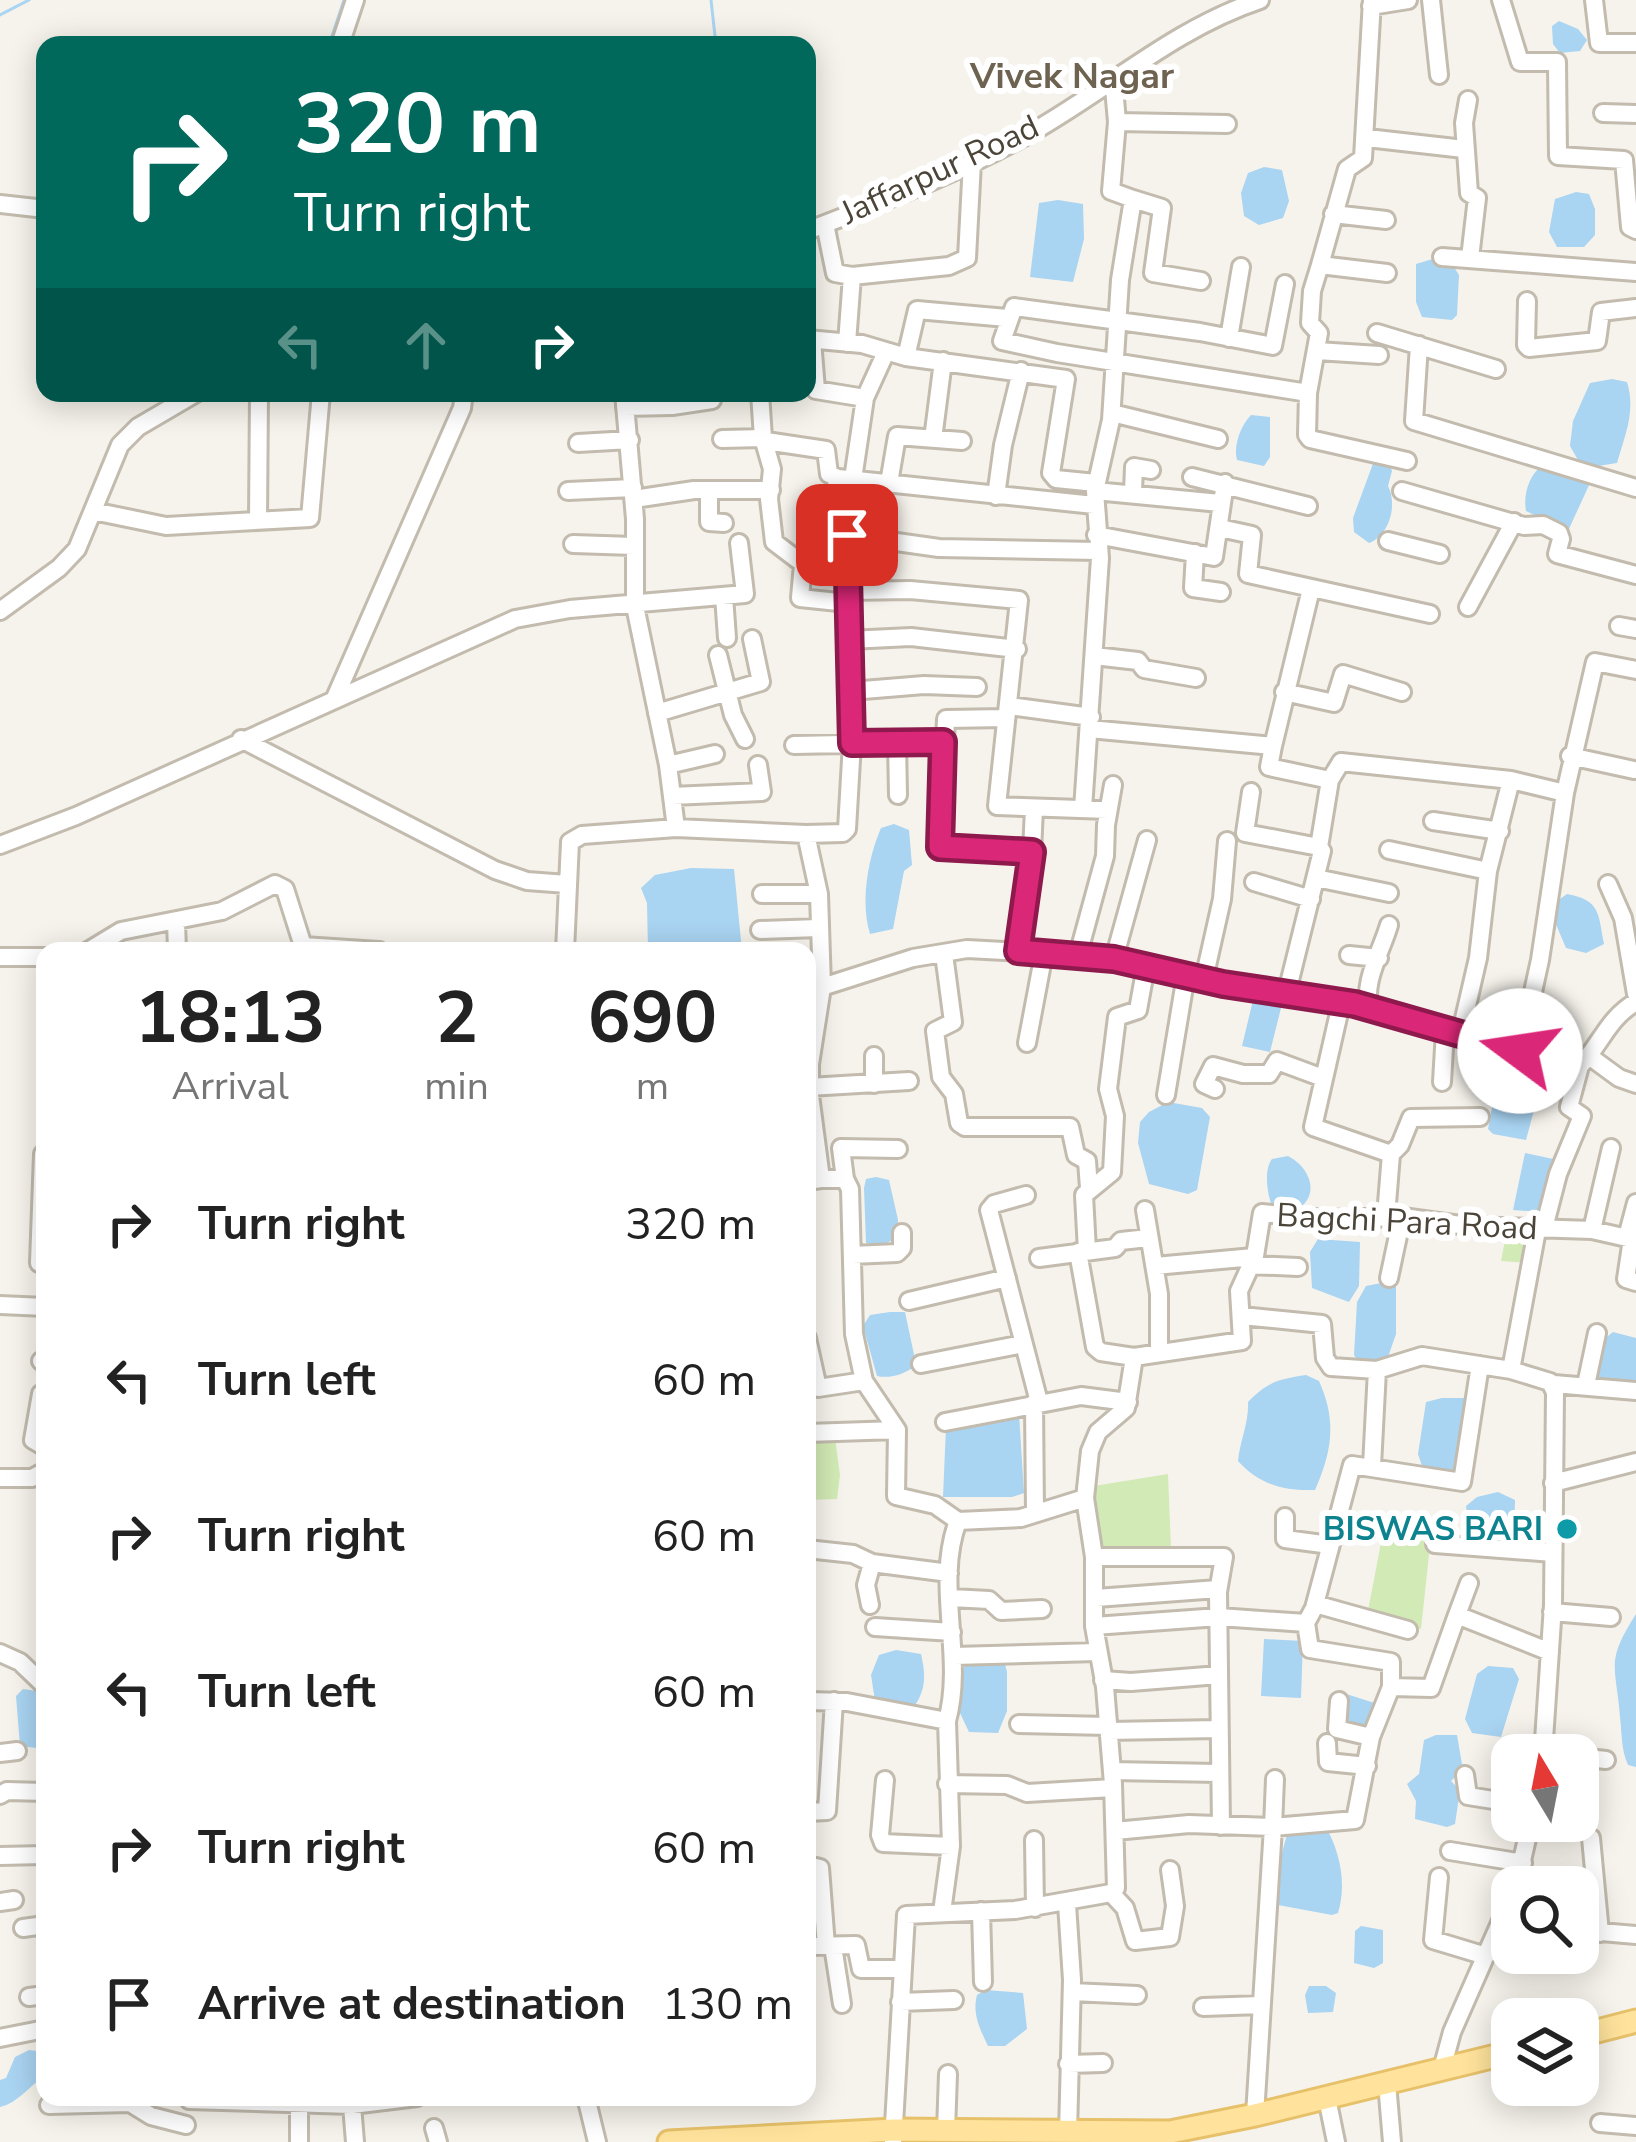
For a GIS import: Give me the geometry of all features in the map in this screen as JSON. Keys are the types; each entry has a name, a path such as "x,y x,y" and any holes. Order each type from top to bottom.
{"main road":[{"path":"1599,2031 1636,2021"},
{"path":"669,2142 946,2131 1009,2137 1068,2133 1171,2137 1491,2057"}],"street":[{"path":"343,36 355,0"},
{"name":"Jaffarpur Road","path":"816,228 1025,136 1196,26 1260,0"},
{"path":"1408,0 1371,3 1367,138 1362,161 1347,169 1320,265 1310,309 1311,325 1319,331 1308,393 1308,438 1408,461"},
{"path":"1431,0 1439,75"},
{"path":"1502,0 1520,62 1557,62 1558,156 1624,160 1630,227 1636,230"},
{"path":"1594,0 1599,43 1636,43"},
{"path":"1113,76 1117,122 1111,191 1162,208 1154,273 1201,281"},
{"path":"1468,100 1464,149 1469,193 1477,196 1470,258"},
{"path":"1603,113 1636,113"},
{"path":"1117,122 1227,124"},
{"path":"1367,138 1464,149"},
{"path":"825,224 834,272 852,275 964,261 972,162"},
{"path":"1083,809 1094,656 1095,493 1112,412 1133,199"},
{"path":"0,204 36,208"},
{"path":"1333,214 1386,220"},
{"path":"1442,257 1636,272"},
{"path":"1320,265 1387,273"},
{"path":"1229,338 1241,267"},
{"path":"847,343 852,275"},
{"path":"1285,284 1273,346 1014,307 1002,337 1005,344 1308,393"},
{"path":"1526,301 1529,348 1598,341 1601,312 1636,308"},
{"path":"907,357 916,310 1007,319"},
{"path":"1377,332 1496,369"},
{"path":"816,340 1067,380 1051,473 1095,493"},
{"path":"1419,346 1414,421 1636,488"},
{"path":"1317,351 1379,355"},
{"path":"886,352 865,398 846,478 825,527 847,535 965,550 1097,543 1214,556 1225,483"},
{"path":"933,439 943,361"},
{"path":"996,496 1021,371"},
{"path":"816,390 865,398"},
{"path":"0,611 77,549 120,445 138,427 181,402"},
{"path":"258,520 259,402"},
{"path":"93,511 166,526 311,516 320,402"},
{"path":"335,698 463,402"},
{"path":"625,402 635,606 668,765 676,829"},
{"path":"641,402 672,406 699,402"},
{"path":"761,402 774,542 803,564 800,598 910,590 1019,600 997,806 1108,810"},
{"path":"1112,412 1218,439"},
{"path":"889,484 897,436 962,442"},
{"path":"722,439 765,439 826,450 829,474 889,484 996,496 1133,492 1220,503"},
{"path":"578,443 630,440"},
{"path":"1133,492 1134,467 1151,470"},
{"path":"1192,478 1308,506"},
{"path":"709,490 709,522 724,523"},
{"path":"568,491 771,490"},
{"path":"1402,491 1514,522 1543,525 1559,532 1562,539 1556,554 1636,575"},
{"path":"1468,607 1514,522"},
{"path":"1220,528 1252,535 1248,574 1430,614"},
{"path":"565,942 566,849 575,837 676,829 846,832 852,743 847,535"},
{"path":"1388,541 1440,554"},
{"path":"0,844 76,816 528,615 745,594 739,543"},
{"path":"573,544 634,546"},
{"path":"1195,553 1193,588 1221,592"},
{"path":"1311,589 1269,767 1330,780"},
{"path":"724,596 723,646 733,715 745,739"},
{"path":"849,640 911,637 1016,649"},
{"path":"657,713 761,682 752,638"},
{"path":"1094,656 1138,661 1144,669 1196,678"},
{"path":"1520,1051 1540,960 1570,756 1595,662 1636,670"},
{"path":"1284,692 1334,704 1343,674 1402,692"},
{"path":"851,691 925,685 977,687"},
{"path":"1032,852 940,847 946,719 1008,712 1273,746"},
{"path":"241,739 495,870 527,881 567,884"},
{"path":"794,745 943,742"},
{"path":"897,743 898,795"},
{"path":"668,765 715,754"},
{"path":"1570,756 1634,770"},
{"path":"1287,992 1322,851 1330,780 1344,762 1510,780 1565,793"},
{"path":"673,796 762,793 758,765"},
{"path":"1442,1082 1452,1033 1478,958 1488,871 1510,780"},
{"path":"1078,955 1108,842 1113,785"},
{"path":"1251,792 1244,832 1319,847"},
{"path":"1018,951 1034,808"},
{"path":"1433,821 1500,831"},
{"path":"806,833 819,894 822,987 816,1006"},
{"path":"1114,959 1147,840"},
{"path":"1227,842 1222,899 1195,977 1167,1089 1210,1088 1213,1066 1243,1074 1269,1074 1277,1061 1323,1078"},
{"path":"1389,850 1488,871"},
{"path":"1316,878 1389,893"},
{"path":"1097,879 1131,888"},
{"path":"1254,882 1311,898"},
{"path":"105,942 121,931 222,911 280,884 288,894 302,942"},
{"path":"1511,1370 1540,1229 1582,1116 1569,1107 1584,1061 1602,1042 1609,1022 1636,998 1623,918 1608,884"},
{"path":"762,895 819,894"},
{"path":"176,921 177,942"},
{"path":"1371,1011 1367,1003 1370,979 1389,926"},
{"path":"760,930 819,928"},
{"path":"822,987 872,969 968,949 1114,959 1287,992 1520,1051 1584,1061 1636,1084"},
{"path":"1027,1043 1044,953"},
{"path":"944,954 953,1022 935,1030 941,1077 954,1094 959,1123 964,1127 1070,1127 1076,1155 1087,1161 1082,1251 1095,1347 1101,1352 1134,1357 1241,1341 1242,1316 1321,1324 1325,1358 1331,1367 1377,1370 1422,1356 1511,1370 1552,1383 1636,1391"},
{"path":"1349,955 1379,958"},
{"path":"0,958 36,957"},
{"path":"1089,1187 1112,1174 1115,1116 1109,1076 1117,1016 1138,1010 1146,966"},
{"path":"1341,1004 1313,1127 1390,1154"},
{"path":"874,1055 874,1084"},
{"path":"816,1087 908,1081"},
{"path":"1390,1154 1400,1145 1411,1118 1480,1117"},
{"path":"898,1149 841,1148 853,1225 854,1334 864,1381 897,1430 897,1497 935,1505 958,1521 1021,1518 1085,1498"},
{"path":"1592,1230 1611,1148"},
{"path":"1389,1278 1394,1216 1390,1154"},
{"path":"816,1180 845,1179"},
{"path":"1026,1196 989,1206 1037,1402 1035,1513"},
{"path":"1636,1203 1626,1279 1636,1282"},
{"path":"1145,1210 1155,1266 1159,1351"},
{"name":"Bagchi Para Road","path":"1242,1316 1239,1292 1252,1261 1262,1213 1326,1219 1394,1216 1592,1230 1632,1238"},
{"path":"851,1255 897,1253 902,1233"},
{"path":"1040,1258 1148,1238"},
{"path":"1155,1266 1252,1261 1298,1267"},
{"path":"909,1301 1007,1278"},
{"path":"0,1305 36,1306"},
{"path":"1586,1384 1597,1333"},
{"path":"920,1364 1023,1344"},
{"path":"894,2136 906,1915 1067,1904 1111,1894 1118,1881 1113,1780 1094,1626 1094,1557 1085,1498 1090,1451 1098,1432 1123,1413 1134,1357"},
{"path":"1115,1831 1354,1820 1371,1737 1391,1687 1392,1663 1310,1649 1306,1623 1316,1604 1349,1468 1356,1464 1462,1482 1480,1365"},
{"path":"1372,1466 1377,1370"},
{"path":"816,1379 818,1388 864,1381"},
{"path":"1547,1734 1552,1383"},
{"path":"945,1422 1081,1396 1128,1402"},
{"path":"816,1433 897,1430"},
{"path":"1552,1483 1636,1462"},
{"path":"0,1478 36,1476"},
{"path":"1286,1517 1285,1539 1330,1545"},
{"path":"943,1912 951,1846 947,1784 953,1656 950,1573 958,1521"},
{"path":"1435,1544 1553,1553"},
{"path":"816,1550 853,1554 872,1564 950,1573"},
{"path":"1094,1557 1224,1557 1218,1589 1221,1826"},
{"path":"870,1605 866,1586 872,1564"},
{"path":"1391,1687 1433,1686 1469,1583"},
{"path":"1096,1598 1218,1589"},
{"path":"950,1598 988,1600 1000,1610 1042,1610"},
{"path":"1316,1604 1408,1630"},
{"path":"1552,1612 1611,1617"},
{"path":"1456,1616 1550,1652"},
{"path":"1094,1626 1219,1617 1306,1623"},
{"path":"875,1627 952,1632"},
{"path":"953,1656 1097,1652"},
{"path":"0,1653 20,1662 36,1677"},
{"path":"1103,1680 1219,1675"},
{"path":"816,1701 947,1721"},
{"path":"816,1812 827,1811 834,1701"},
{"path":"1340,1701 1337,1729 1371,1737"},
{"path":"1019,1724 1218,1729"},
{"path":"1327,1744 1327,1761 1367,1766"},
{"path":"1599,1759 1606,1760"},
{"path":"947,1784 1007,1785 1027,1793 1113,1780 1219,1773"},
{"path":"1465,1775 1468,1796 1491,1800"},
{"path":"1255,2115 1275,1778"},
{"path":"885,1780 883,1843 951,1846"},
{"path":"0,1795 36,1792"},
{"path":"1034,1840 1035,1907"},
{"path":"1522,1866 1528,1842"},
{"path":"1450,1851 1523,1863"},
{"path":"0,1856 36,1855"},
{"path":"816,1865 820,1868 822,1946 842,2004"},
{"path":"1111,1894 1125,1908 1136,1941 1170,1937 1175,1910 1170,1870"},
{"path":"1439,1877 1433,1940 1486,1956"},
{"path":"1067,1904 1072,1992 1068,2133"},
{"path":"981,1912 983,1982"},
{"path":"23,1928 36,1926"},
{"path":"1600,1933 1636,1935"},
{"path":"1442,2069 1452,2032 1491,1944"},
{"path":"822,1946 856,1946 861,1969 902,1969"},
{"path":"1072,1992 1137,1995"},
{"path":"900,2002 954,2000"},
{"path":"1203,2007 1261,2005"},
{"path":"0,2038 36,2031"},
{"path":"1068,2064 1103,2062"},
{"path":"946,2131 948,2074"},
{"path":"1387,2083 1392,2142"},
{"path":"1327,2098 1336,2142"},
{"path":"138,2106 187,2134"},
{"path":"298,2142 299,2106"},
{"path":"347,2106 355,2142"},
{"path":"588,2106 597,2142"},
{"path":"1600,2123 1636,2126"}],"green space":[{"path":"1507,1230 1534,1233 1528,1263 1501,1261"},
{"path":"816,1434 835,1438 840,1475 837,1499 816,1500"},
{"path":"1168,1474 1171,1549 1101,1551 1086,1494 1094,1486"},
{"path":"1385,1522 1432,1527 1421,1629 1367,1616"}],"water":[{"path":"1559,21 1578,29 1587,40 1580,51 1560,53 1553,44 1552,26"},
{"path":"1264,167 1282,170 1289,201 1283,218 1259,225 1244,216 1241,193 1248,173"},
{"path":"1576,192 1589,194 1595,209 1595,235 1584,247 1557,247 1549,232 1555,199"},
{"path":"1039,203 1083,204 1084,239 1073,282 1030,277"},
{"path":"1436,258 1450,261 1459,275 1457,315 1452,320 1422,317 1416,302 1416,264"},
{"path":"1627,382 1628,423 1617,463 1598,466 1578,460 1570,446 1573,421 1590,383"},
{"path":"1251,415 1270,417 1270,457 1264,466 1237,460 1239,436"},
{"path":"1375,458 1388,460 1392,471 1388,486 1392,511 1382,534 1369,543 1354,532 1353,518"},
{"path":"1542,465 1590,483 1568,531 1526,511 1528,486"},
{"path":"894,824 909,830 912,865 904,871 893,929 870,934 866,908 869,866 881,828"},
{"path":"691,868 734,869 741,942 648,942 647,903 641,888 655,875"},
{"path":"1567,894 1592,905 1604,944 1586,953 1566,948 1552,915 1557,901"},
{"path":"1254,996 1283,1000 1270,1052 1242,1046"},
{"path":"1495,1091 1538,1095 1526,1140 1488,1129"},
{"path":"1168,1102 1202,1108 1210,1117 1197,1190 1188,1194 1149,1184 1138,1143 1140,1122"},
{"path":"1525,1153 1558,1160 1540,1212 1513,1210"},
{"path":"1288,1156 1301,1166 1311,1186 1301,1207 1271,1203 1269,1163"},
{"path":"866,1179 889,1180 898,1220 897,1236 879,1245 866,1243 864,1188"},
{"path":"1318,1239 1360,1242 1359,1286 1349,1302 1312,1288 1310,1252"},
{"path":"1396,1284 1396,1334 1387,1360 1357,1360 1357,1302 1366,1286"},
{"path":"905,1312 916,1364 898,1375 877,1376 863,1326 870,1315"},
{"path":"1613,1332 1636,1338 1636,1387 1596,1376 1603,1340"},
{"path":"1306,1375 1319,1381 1330,1423 1325,1463 1315,1490 1273,1485 1238,1461 1248,1402 1274,1382"},
{"path":"1466,1398 1469,1406 1468,1435 1454,1472 1422,1466 1418,1454 1426,1402"},
{"path":"1019,1414 1024,1493 943,1497 946,1427"},
{"path":"1498,1492 1515,1500 1514,1538 1486,1544 1470,1537 1466,1506 1477,1497"},
{"path":"1636,1614 1636,1767 1628,1765 1624,1753 1615,1664"},
{"path":"1264,1639 1303,1641 1301,1698 1261,1696"},
{"path":"896,1650 921,1654 924,1682 913,1708 875,1701 871,1675 879,1655"},
{"path":"998,1660 1007,1672 1007,1711 998,1733 969,1732 959,1711 964,1667 971,1661"},
{"path":"1488,1666 1513,1668 1519,1679 1502,1734 1472,1733 1465,1719 1477,1674"},
{"path":"23,1689 36,1691 36,1748 20,1746 16,1696"},
{"path":"1343,1693 1381,1705 1371,1730 1338,1725"},
{"path":"1457,1735 1463,1770 1451,1781 1460,1790 1455,1824 1447,1827 1415,1819 1416,1801 1407,1784 1419,1774 1424,1740"},
{"path":"1325,1825 1340,1868 1338,1913 1278,1905 1288,1831"},
{"path":"1361,1926 1383,1930 1383,1963 1374,1968 1354,1963 1355,1931"},
{"path":"1309,1986 1326,1986 1336,1993 1333,2012 1308,2013 1305,1995"},
{"path":"986,1990 1023,1993 1027,2029 1005,2046 988,2046 980,2027 977,1995"},
{"path":"36,2051 36,2083 0,2107 0,2080 6,2078 15,2057"}],"waterway":[{"path":"0,15 29,0"},
{"path":"332,36 344,0"},
{"path":"711,0 715,36"}],"place":[{"name":"BISWAS BARI","path":"1567,1529"}],"district":[{"name":"Vivek Nagar","path":"1072,76"}],"route":[{"path":"847,535 852,743 943,742 940,847 1032,852 1018,951 1114,959 1223,984 1355,1004 1520,1051"}]}
